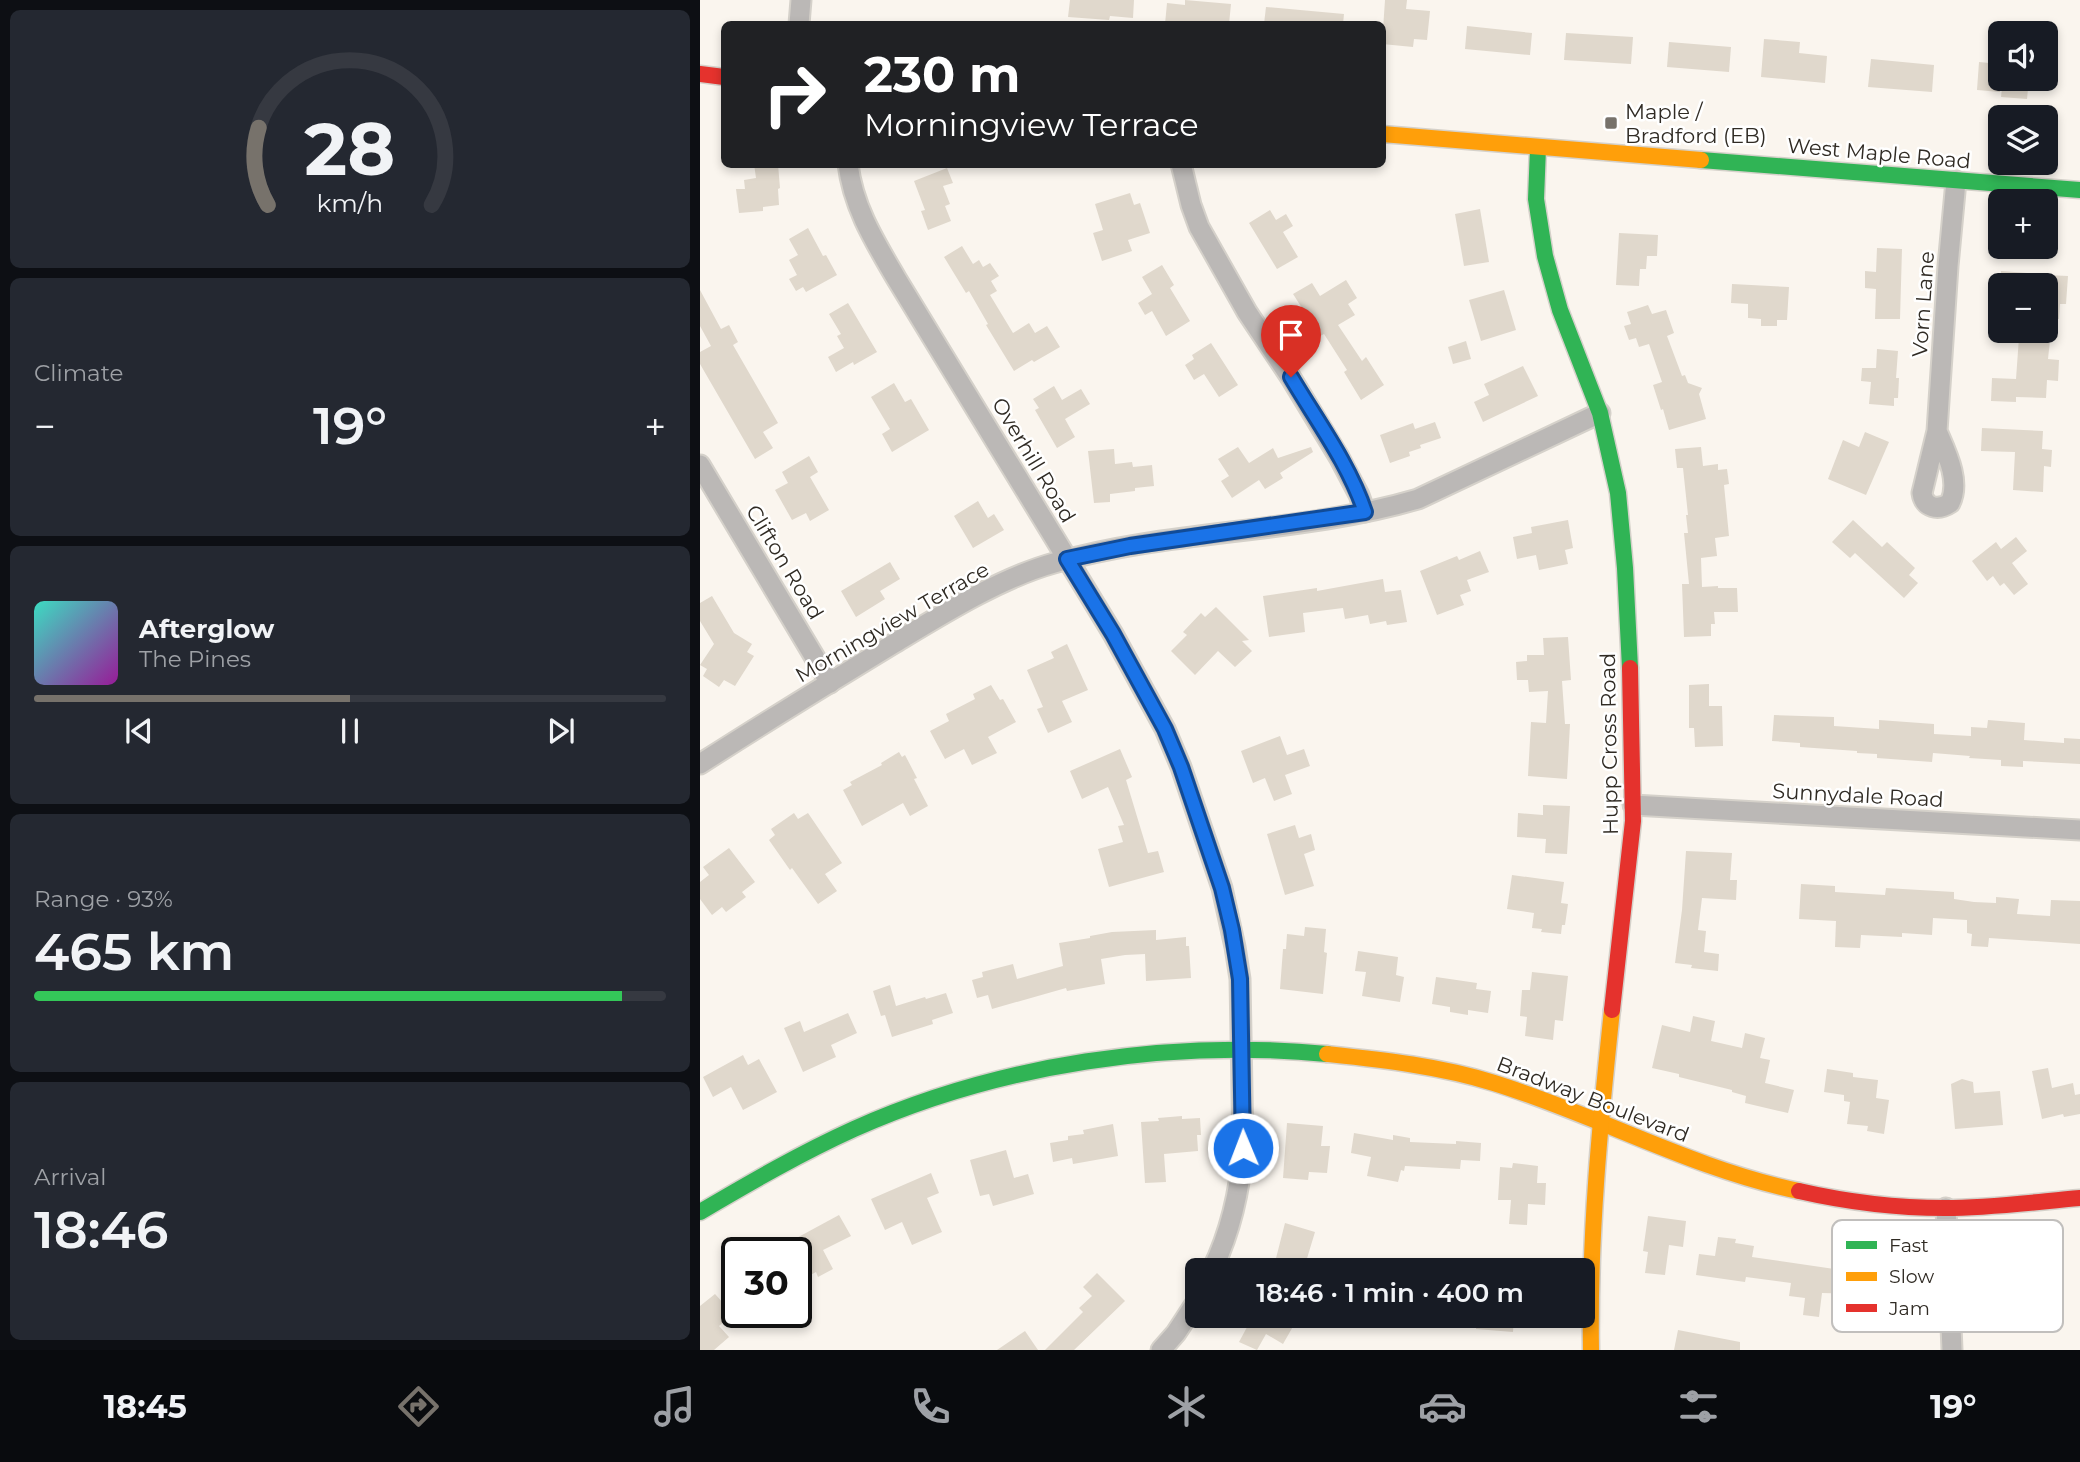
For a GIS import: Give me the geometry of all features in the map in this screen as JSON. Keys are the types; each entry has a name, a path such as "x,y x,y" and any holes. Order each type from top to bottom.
{"street":[{"path":"799,21 801,0"},
{"path":"700,74 721,77"},
{"name":"West Maple Road","path":"1386,134 2080,190"},
{"name":"Hupp Cross Road","path":"1538,148 1536,199 1545,256 1560,310 1600,413 1618,493 1630,676 1633,805 1626,899 1597,1149 1590,1298 1591,1350"},
{"name":"Overhill Road","path":"848,168 850,183 865,223 1113,634 1165,729 1181,767 1218,878 1228,914 1240,979 1243,1148 1241,1174 1218,1258"},
{"path":"1182,168 1199,227 1247,312 1291,377 1339,457 1365,512"},
{"name":"Vorn Lane","path":"1937,431 1956,181"},
{"name":"Morningview Terrace","path":"700,764 937,617 1031,571 1067,559 1119,548 1365,512 1418,499 1600,413"},
{"name":"Clifton Road","path":"700,465 830,683"},
{"name":"Sunnydale Road","path":"1633,805 2080,830"},
{"name":"Bradway Boulevard","path":"700,1212 816,1146 896,1111 955,1091 1095,1059 1160,1052 1241,1049 1280,1049 1342,1055 1438,1069 1504,1086 1560,1105 1739,1176 1780,1187 1855,1201 1945,1208 2080,1198"},
{"path":"1945,1208 1946,1220"},
{"path":"1161,1350 1185,1319"},
{"path":"1951,1332 1952,1350"}],"building":[{"path":"1070,0 1134,0 1133,18 1110,16 1109,20 1068,17"},
{"path":"1185,0 1231,4 1229,21 1165,21 1167,3 1185,5"},
{"path":"1385,0 1407,0 1406,9 1430,11 1427,40 1414,39 1413,47 1386,44 1386,21 1384,21"},
{"path":"1266,7 1344,14 1343,21 1264,21"},
{"path":"1467,26 1532,33 1530,55 1465,49"},
{"path":"1566,33 1633,37 1631,64 1564,60"},
{"path":"1764,39 1800,42 1799,53 1827,56 1825,83 1761,77"},
{"path":"1669,42 1731,47 1729,72 1667,67"},
{"path":"1871,59 1934,65 1932,92 1868,87"},
{"path":"1979,62 1988,63 1988,91 1977,90"},
{"path":"2002,91 2028,91 2027,99 2001,97"},
{"path":"755,168 778,168 779,205 763,207 763,211 739,213 736,189 745,189 744,180 756,178"},
{"path":"947,168 953,183 943,186 950,204 945,206 951,221 928,230 921,211 925,210 914,181"},
{"path":"1130,193 1134,205 1140,203 1150,233 1128,240 1132,251 1102,261 1093,233 1103,230 1095,204"},
{"path":"1480,209 1489,262 1464,266 1455,214"},
{"path":"1270,210 1276,220 1286,214 1293,226 1283,232 1298,257 1277,269 1249,223"},
{"path":"808,228 837,275 806,292 803,287 796,291 789,279 797,275 789,260 798,255 789,239"},
{"path":"1619,233 1658,235 1657,256 1647,256 1646,269 1640,269 1639,286 1616,285"},
{"path":"962,246 973,264 979,260 983,267 990,263 999,276 991,281 997,291 990,295 1013,333 1029,323 1035,333 1047,326 1060,347 1014,371 969,291 966,293 944,257"},
{"path":"1877,248 1902,249 1900,319 1875,319 1876,289 1865,288 1865,271 1876,272"},
{"path":"1162,265 1174,285 1170,288 1190,321 1166,336 1152,311 1145,315 1138,303 1152,294 1142,277"},
{"path":"2058,276 2068,276 2066,304 2060,304 2059,319"},
{"path":"1346,280 1357,298 1348,304 1355,315 1338,325 1362,361 1366,357 1384,385 1361,400 1344,372 1347,370 1324,334 1320,336 1293,294 1312,283 1320,296"},
{"path":"1732,284 1789,287 1787,320 1777,320 1777,326 1761,326 1761,319 1748,318 1748,304 1731,303"},
{"path":"700,290 721,329 729,325 738,342 733,345 778,423 763,432 773,448 755,459 700,364 700,352 711,346 700,326"},
{"path":"1504,290 1516,330 1481,341 1469,300"},
{"path":"848,303 877,352 836,372 828,357 844,348 837,336 841,334 829,314"},
{"path":"1648,305 1652,314 1666,310 1674,333 1667,336 1682,376 1685,375 1688,383 1702,388 1699,394 1706,419 1669,430 1653,385 1662,382 1649,344 1639,347 1636,338 1629,340 1624,326 1631,324 1627,312"},
{"path":"1466,341 1471,359 1453,364 1448,347"},
{"path":"1211,343 1238,385 1219,397 1204,374 1194,380 1185,365 1194,359 1192,355"},
{"path":"2019,343 2050,343 2048,359 2059,360 2058,381 2047,380 2046,398 2016,397 2016,402 1991,401 1992,378 2016,379"},
{"path":"1877,349 1898,351 1898,398 1894,398 1894,406 1869,404 1871,382 1861,381 1862,368 1876,368"},
{"path":"1523,366 1538,396 1483,422 1474,402 1489,395 1484,384"},
{"path":"894,383 905,402 911,399 929,430 892,452 882,434 890,429 871,397"},
{"path":"1054,386 1062,400 1081,389 1090,404 1065,419 1075,437 1057,448 1035,410 1039,408 1033,399"},
{"path":"1435,422 1441,438 1420,445 1421,448 1409,452 1410,456 1390,463 1380,435 1413,423 1415,429"},
{"path":"1982,428 2043,431 2042,449 2052,450 2051,467 2044,466 2043,492 2013,490 2015,452 1981,451"},
{"path":"1865,432 1889,442 1866,495 1828,479 1843,440 1859,447"},
{"path":"1238,447 1249,463 1273,448 1278,458 1311,447 1313,452 1280,473 1283,478 1265,489 1259,480 1232,498 1221,481 1229,476 1218,459"},
{"path":"1701,447 1703,466 1718,464 1718,470 1727,469 1729,484 1724,485 1729,536 1715,538 1717,556 1701,558 1702,587 1737,588 1738,612 1714,612 1715,624 1711,624 1711,636 1684,637 1682,584 1689,584 1684,533 1688,533 1688,515 1683,468 1677,468 1675,449"},
{"path":"1114,449 1115,464 1132,462 1133,467 1152,465 1154,486 1110,494 1110,502 1094,503 1088,451"},
{"path":"809,456 818,472 810,477 829,510 810,521 806,513 792,520 775,490 788,483 782,472"},
{"path":"978,501 988,518 994,514 1004,530 973,548 954,516"},
{"path":"1568,520 1573,548 1565,550 1568,564 1539,570 1536,555 1517,559 1513,537 1532,533 1531,527"},
{"path":"1853,520 1882,547 1887,542 1915,568 1909,575 1918,583 1904,598 1855,553 1850,558 1832,542"},
{"path":"2016,537 2027,551 2012,563 2028,584 2014,595 2004,583 2000,586 1993,576 1987,581 1972,561 1996,542 2001,549"},
{"path":"1480,551 1489,572 1467,580 1471,591 1460,595 1464,605 1437,615 1420,571 1457,556 1459,560"},
{"path":"890,562 900,579 880,591 885,599 856,617 841,591"},
{"path":"1383,579 1385,592 1401,590 1407,622 1387,625 1386,621 1370,624 1368,615 1345,619 1343,608 1303,613 1305,632 1269,637 1263,596 1317,588 1317,591"},
{"path":"712,596 734,633 752,644 747,652 754,656 735,686 724,680 719,687 703,676 707,669 700,665 714,644 700,621 700,603"},
{"path":"1216,607 1249,640 1242,641 1252,651 1235,667 1218,651 1195,675 1171,651 1187,635 1183,632 1201,613 1205,617"},
{"path":"1568,637 1571,680 1562,681 1565,724 1570,724 1567,779 1528,776 1531,722 1546,723 1548,691 1529,692 1528,680 1517,680 1516,662 1527,661 1527,655 1544,655 1543,638"},
{"path":"1067,644 1088,690 1062,701 1072,722 1048,733 1037,709 1043,707 1027,670 1054,658 1051,652"},
{"path":"1709,684 1709,706 1722,706 1723,746 1695,747 1694,728 1689,728 1689,685"},
{"path":"991,685 1000,700 1003,699 1016,722 988,737 997,753 972,765 964,749 945,759 930,731 949,721 946,714 975,699 973,694"},
{"path":"1774,715 1834,717 1834,726 1879,729 1879,720 1934,724 1934,734 1971,736 1971,727 1987,728 1988,720 2025,723 2024,740 2064,743 2064,738 2080,739 2080,764 2023,761 2023,767 2001,766 2001,760 1933,753 1932,762 1877,758 1877,754 1857,751 1800,747 1800,743 1772,741"},
{"path":"1280,736 1287,755 1304,749 1310,766 1285,775 1292,794 1274,801 1265,778 1253,783 1241,751"},
{"path":"1120,749 1132,777 1126,780 1148,853 1158,851 1164,872 1109,887 1098,849 1123,842 1118,826 1124,825 1108,787 1082,799 1070,771"},
{"path":"899,752 902,757 905,755 928,806 910,816 903,803 862,826 843,790 852,785 850,782 882,765 881,763"},
{"path":"1543,805 1570,806 1567,854 1545,853 1546,839 1517,837 1518,813 1543,815"},
{"path":"794,813 798,819 808,813 842,863 825,874 837,891 818,904 769,840 775,835 771,829"},
{"path":"1295,825 1299,838 1311,834 1315,850 1304,854 1314,886 1285,895 1267,834"},
{"path":"729,848 755,882 742,892 746,897 726,912 722,907 712,915 700,899 700,882 709,875 703,867"},
{"path":"1686,851 1732,853 1730,880 1737,880 1736,900 1702,898 1698,930 1706,931 1704,952 1719,954 1718,971 1675,963"},
{"path":"1512,875 1564,882 1561,903 1568,904 1561,934 1532,928 1534,913 1507,909"},
{"path":"1801,884 1835,886 1835,892 1885,895 1886,888 1954,892 1954,899 1974,902 1996,903 1996,897 2019,899 2017,914 2050,916 2051,900 2080,901 2080,944 1989,938 1988,947 1971,946 1972,934 1967,933 1967,920 1933,918 1932,935 1861,935 1860,948 1835,947 1836,921 1799,919"},
{"path":"1305,927 1326,929 1324,952 1327,953 1323,994 1280,989 1287,934 1304,936"},
{"path":"1156,930 1156,940 1186,937 1191,978 1146,981 1145,954 1125,955 1101,959 1105,984 1067,991 1066,988 992,1009 988,995 977,998 972,980 983,977 982,972 1013,964 1017,979 1063,966 1059,943 1112,932"},
{"path":"1358,951 1398,957 1396,975 1404,977 1400,1002 1362,996 1366,972 1355,971"},
{"path":"1532,972 1568,976 1563,1021 1555,1020 1553,1040 1525,1036 1527,1017 1520,1016 1522,990 1530,990"},
{"path":"1436,977 1477,983 1476,989 1491,991 1488,1013 1468,1010 1468,1015 1450,1012 1450,1007 1432,1004"},
{"path":"890,985 896,1006 946,993 953,1013 932,1020 933,1024 892,1037 885,1015 881,1016 873,991"},
{"path":"848,1013 857,1033 831,1045 836,1057 803,1072 784,1028 800,1021 804,1032"},
{"path":"1693,1016 1715,1021 1711,1041 1742,1048 1745,1033 1765,1038 1760,1058 1770,1060 1765,1083 1794,1090 1788,1113 1745,1103 1746,1096 1732,1090 1652,1068 1662,1025 1690,1032"},
{"path":"743,1055 748,1065 759,1059 777,1092 743,1110 731,1087 713,1097 703,1077"},
{"path":"2048,1068 2052,1088 2073,1083 2075,1095 2080,1094 2080,1114 2064,1117 2063,1114 2042,1119 2032,1071"},
{"path":"1827,1069 1853,1073 1853,1077 1878,1080 1876,1098 1889,1100 1884,1134 1867,1131 1868,1126 1847,1124 1850,1102 1844,1101 1844,1095 1824,1092"},
{"path":"1962,1079 1973,1082 1974,1093 2000,1091 2003,1125 1955,1129 1951,1084"},
{"path":"1182,1116 1182,1119 1200,1118 1198,1151 1164,1154 1166,1182 1145,1183 1141,1122"},
{"path":"1287,1123 1323,1126 1321,1146 1330,1146 1327,1173 1309,1172 1308,1180 1283,1178"},
{"path":"1113,1124 1118,1156 1073,1164 1072,1158 1053,1162 1050,1143 1068,1140 1068,1136 1084,1134 1083,1130"},
{"path":"1354,1133 1393,1140 1393,1135 1410,1138 1410,1142 1481,1143 1480,1161 1461,1160 1460,1169 1405,1166 1398,1182 1367,1176 1371,1157 1351,1153"},
{"path":"1006,1150 1014,1178 1028,1174 1034,1194 993,1206 989,1194 980,1196 970,1160"},
{"path":"1513,1163 1538,1166 1537,1183 1546,1183 1545,1205 1528,1204 1527,1225 1509,1224 1511,1200 1498,1200 1500,1167 1512,1168"},
{"path":"931,1173 939,1193 927,1198 942,1232 912,1245 902,1222 885,1230 871,1199"},
{"path":"839,1215 851,1236 823,1250 833,1269 818,1277 816,1272 812,1274 812,1237 798,1237"},
{"path":"1648,1216 1686,1221 1683,1247 1669,1245 1665,1275 1645,1273 1648,1252 1643,1251"},
{"path":"1285,1223 1315,1232 1307,1258 1276,1258"},
{"path":"1718,1237 1736,1239 1735,1243 1754,1246 1752,1257 1832,1269 1832,1293 1822,1293 1819,1317 1803,1315 1805,1298 1789,1296 1791,1283 1746,1277 1745,1282 1696,1275 1699,1254 1715,1256"},
{"path":"1097,1273 1125,1301 1074,1350 1045,1350 1083,1312 1079,1308 1092,1296 1083,1287"},
{"path":"715,1294 721,1301 719,1326 729,1337 714,1350 700,1350 700,1306"},
{"path":"1247,1328 1292,1328 1283,1344 1266,1334 1257,1350 1239,1342"},
{"path":"1476,1328 1513,1328 1513,1332"},
{"path":"1678,1330 1740,1342 1740,1350 1674,1350"},
{"path":"1025,1331 1038,1350 997,1350"}],"traffic: fast":[{"path":"1538,148 1536,199 1545,256 1560,310 1600,413 1618,493 1630,668"},
{"path":"1701,160 2080,190"},
{"path":"700,1212 795,1158 854,1129 910,1106 1026,1073 1147,1054 1207,1050 1327,1054"}],"traffic: slow":[{"path":"1386,134 1701,160"},
{"path":"1591,1350 1594,1222 1612,1010"},
{"path":"1327,1054 1390,1061 1474,1077 1570,1110 1683,1156 1799,1191"}],"traffic: jam":[{"path":"700,74 721,77"},
{"path":"1612,1010 1633,821 1630,668"},
{"path":"1799,1191 1872,1204 1927,1208 1979,1207 2080,1198"}],"place":[{"name":"Maple / Bradford (EB)","path":"1611,123"}],"route":[{"path":"1243,1148 1240,979 1222,888 1181,767 1165,729 1113,634 1067,559 1130,546 1365,512 1339,457 1291,377"}]}
